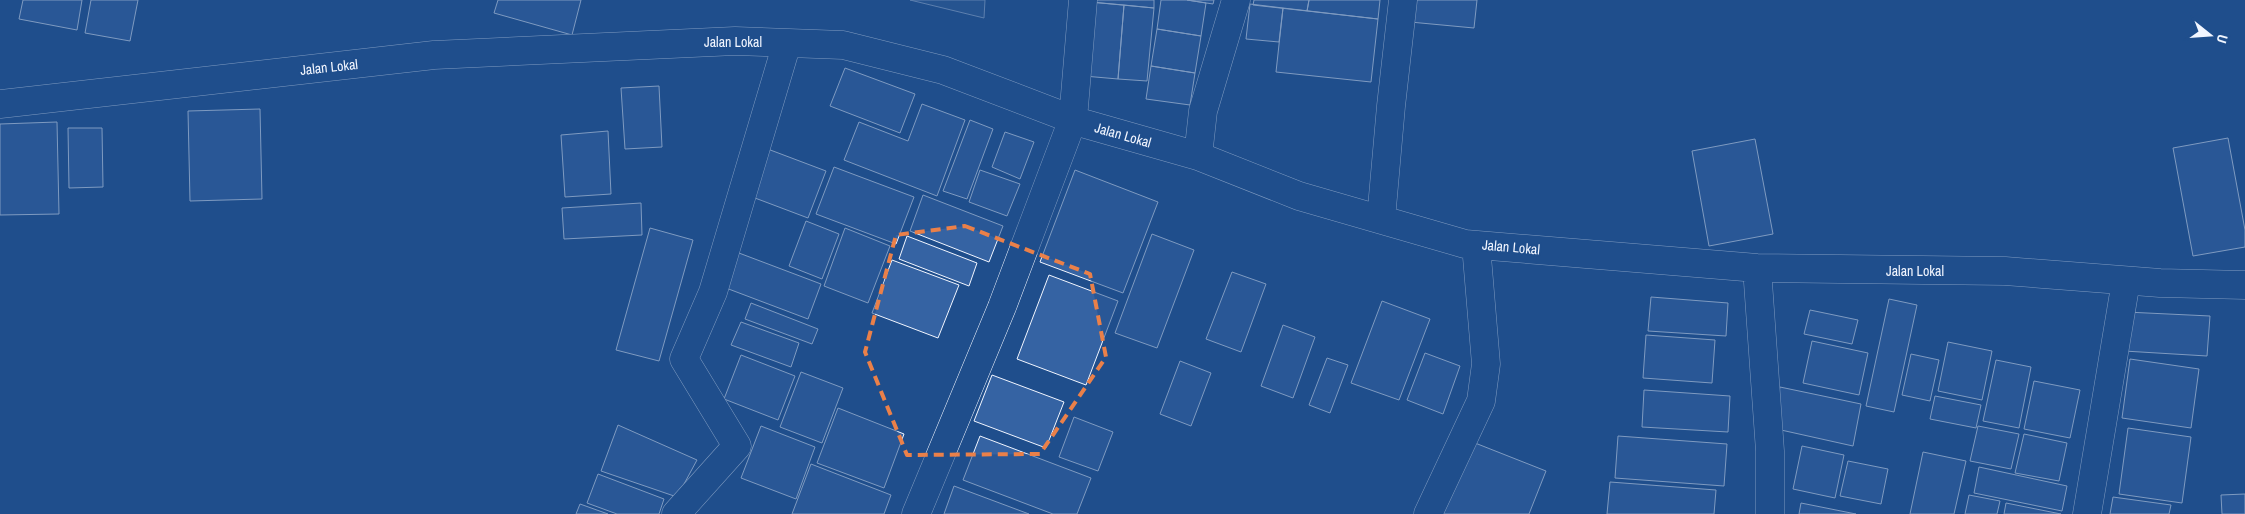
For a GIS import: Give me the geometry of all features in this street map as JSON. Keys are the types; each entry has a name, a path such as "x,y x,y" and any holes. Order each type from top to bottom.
{"street":[{"path":"916,514 1002,307 1072,119 1083,0"},
{"path":"1198,156 1203,111 1236,0"},
{"path":"1381,219 1403,0"},
{"name":"Jalan Lokal","path":"0,104 434,56 735,41 843,44 944,70 1072,119 1198,156 1299,196 1466,244 1756,268 2005,271 2126,281 2245,285"},
{"path":"676,514 737,446 684,359 713,292 787,43"},
{"path":"1428,514 1481,401 1486,364 1476,244"},
{"path":"1756,268 1770,451 1770,514"},
{"path":"2087,514 2126,281"}],"highlighted area":[{"path":"965,226 1090,274 1106,357 1040,454 907,455 865,352 896,235"}],"shaded area":[{"path":"910,0 985,0 984,18"}],"building":[{"path":"23,0 82,0 77,30 19,19"},
{"path":"91,0 138,0 130,41 85,33"},
{"path":"498,0 581,0 572,35 494,13"},
{"path":"1090,0 1154,0 1154,8 1090,2"},
{"path":"1161,0 1187,0 1206,3 1201,36 1157,29"},
{"path":"1187,0 1214,0 1213,4"},
{"path":"1254,0 1309,0 1307,11 1253,5"},
{"path":"1309,0 1380,0 1378,19 1307,11"},
{"path":"1413,0 1477,0 1474,28 1410,22"},
{"path":"1090,2 1124,5 1118,79 1084,76"},
{"path":"1250,4 1283,8 1279,42 1246,39"},
{"path":"1124,5 1154,8 1147,81 1118,79"},
{"path":"1283,8 1378,19 1371,82 1276,72"},
{"path":"1157,29 1201,36 1195,73 1151,66"},
{"path":"1151,66 1195,73 1190,105 1146,99"},
{"path":"845,68 915,94 900,133 830,106"},
{"path":"659,86 662,147 625,149 621,88"},
{"path":"922,104 965,120 937,196 844,160 859,122 908,141"},
{"path":"260,109 262,199 190,201 188,111"},
{"path":"970,120 993,129 967,199 943,191"},
{"path":"57,122 59,214 0,215 0,124"},
{"path":"68,128 102,128 103,187 69,188"},
{"path":"608,131 611,194 565,197 561,135"},
{"path":"1005,132 1034,142 1020,179 992,167"},
{"path":"2228,138 2245,230 2245,247 2193,256 2173,148"},
{"path":"1755,139 1773,234 1709,246 1692,151"},
{"path":"765,148 826,171 808,218 747,195"},
{"path":"834,167 914,197 896,244 816,214"},
{"path":"980,170 1020,184 1007,216 969,202"},
{"path":"1075,170 1158,202 1123,293 1040,262"},
{"path":"923,195 1003,226 989,262 910,231"},
{"path":"641,203 642,235 564,239 562,208"},
{"path":"806,221 839,234 822,279 789,266"},
{"path":"650,228 693,240 659,361 616,350"},
{"path":"845,228 890,246 868,303 824,286"},
{"path":"1152,234 1194,250 1157,348 1115,333"},
{"path":"907,236 977,263 969,286 899,259"},
{"path":"731,250 821,284 808,319 718,285"},
{"path":"892,260 959,285 938,338 872,313"},
{"path":"1232,272 1266,284 1241,352 1206,339"},
{"path":"1049,275 1118,301 1086,385 1017,359"},
{"path":"1651,297 1728,303 1726,336 1648,331"},
{"path":"1889,299 1917,305 1894,412 1866,406"},
{"path":"1382,301 1430,319 1399,400 1351,383"},
{"path":"751,303 818,329 812,344 745,319"},
{"path":"1810,310 1858,320 1852,344 1804,334"},
{"path":"2126,312 2210,316 2207,356 2124,351"},
{"path":"741,322 799,343 791,367 731,345"},
{"path":"1283,325 1315,337 1293,398 1261,386"},
{"path":"1646,335 1715,340 1712,383 1643,378"},
{"path":"1812,341 1868,353 1859,395 1803,383"},
{"path":"1948,342 1992,351 1982,400 1938,391"},
{"path":"1425,353 1460,366 1443,414 1407,400"},
{"path":"1911,354 1939,360 1930,401 1902,395"},
{"path":"741,355 795,376 778,420 724,399"},
{"path":"1327,358 1348,365 1330,413 1309,405"},
{"path":"2130,359 2199,369 2191,428 2122,418"},
{"path":"1996,360 2031,367 2019,428 1983,421"},
{"path":"1180,361 1211,373 1191,426 1160,414"},
{"path":"801,372 843,388 822,443 780,427"},
{"path":"992,375 1064,402 1046,448 974,421"},
{"path":"2034,381 2080,390 2070,438 2024,429"},
{"path":"1780,387 1861,404 1853,446 1772,428"},
{"path":"1644,390 1730,396 1728,432 1642,427"},
{"path":"1935,396 1981,405 1976,428 1930,419"},
{"path":"838,408 904,434 884,488 817,463"},
{"path":"1074,417 1113,432 1098,471 1059,457"},
{"path":"618,425 697,460 677,497 601,471"},
{"path":"761,426 815,447 796,499 741,478"},
{"path":"1978,426 2019,434 2011,469 1970,461"},
{"path":"2128,428 2191,437 2182,503 2119,494"},
{"path":"2024,434 2067,443 2059,481 2015,473"},
{"path":"980,436 1091,478 1077,514 1053,514 963,480"},
{"path":"1618,436 1727,444 1724,486 1615,478"},
{"path":"1470,441 1546,471 1529,514 1441,514"},
{"path":"1802,446 1844,455 1835,498 1793,489"},
{"path":"1923,452 1966,461 1954,514 1910,514"},
{"path":"1848,461 1888,469 1881,504 1840,496"},
{"path":"811,464 891,495 884,514 792,514"},
{"path":"1979,467 2067,486 2062,511 1974,493"},
{"path":"598,474 664,499 659,514 617,514 587,503"},
{"path":"1610,482 1716,490 1714,514 1607,514"},
{"path":"954,486 1029,514 944,514"},
{"path":"2245,494 2245,514 2222,514 2221,495"},
{"path":"1969,495 2000,501 1997,514 1965,514"},
{"path":"2113,497 2171,505 2169,514 2110,514"},
{"path":"1801,503 1856,514 1799,514"},
{"path":"2006,503 2061,514 2004,514"},
{"path":"580,504 608,514 576,514"}]}
